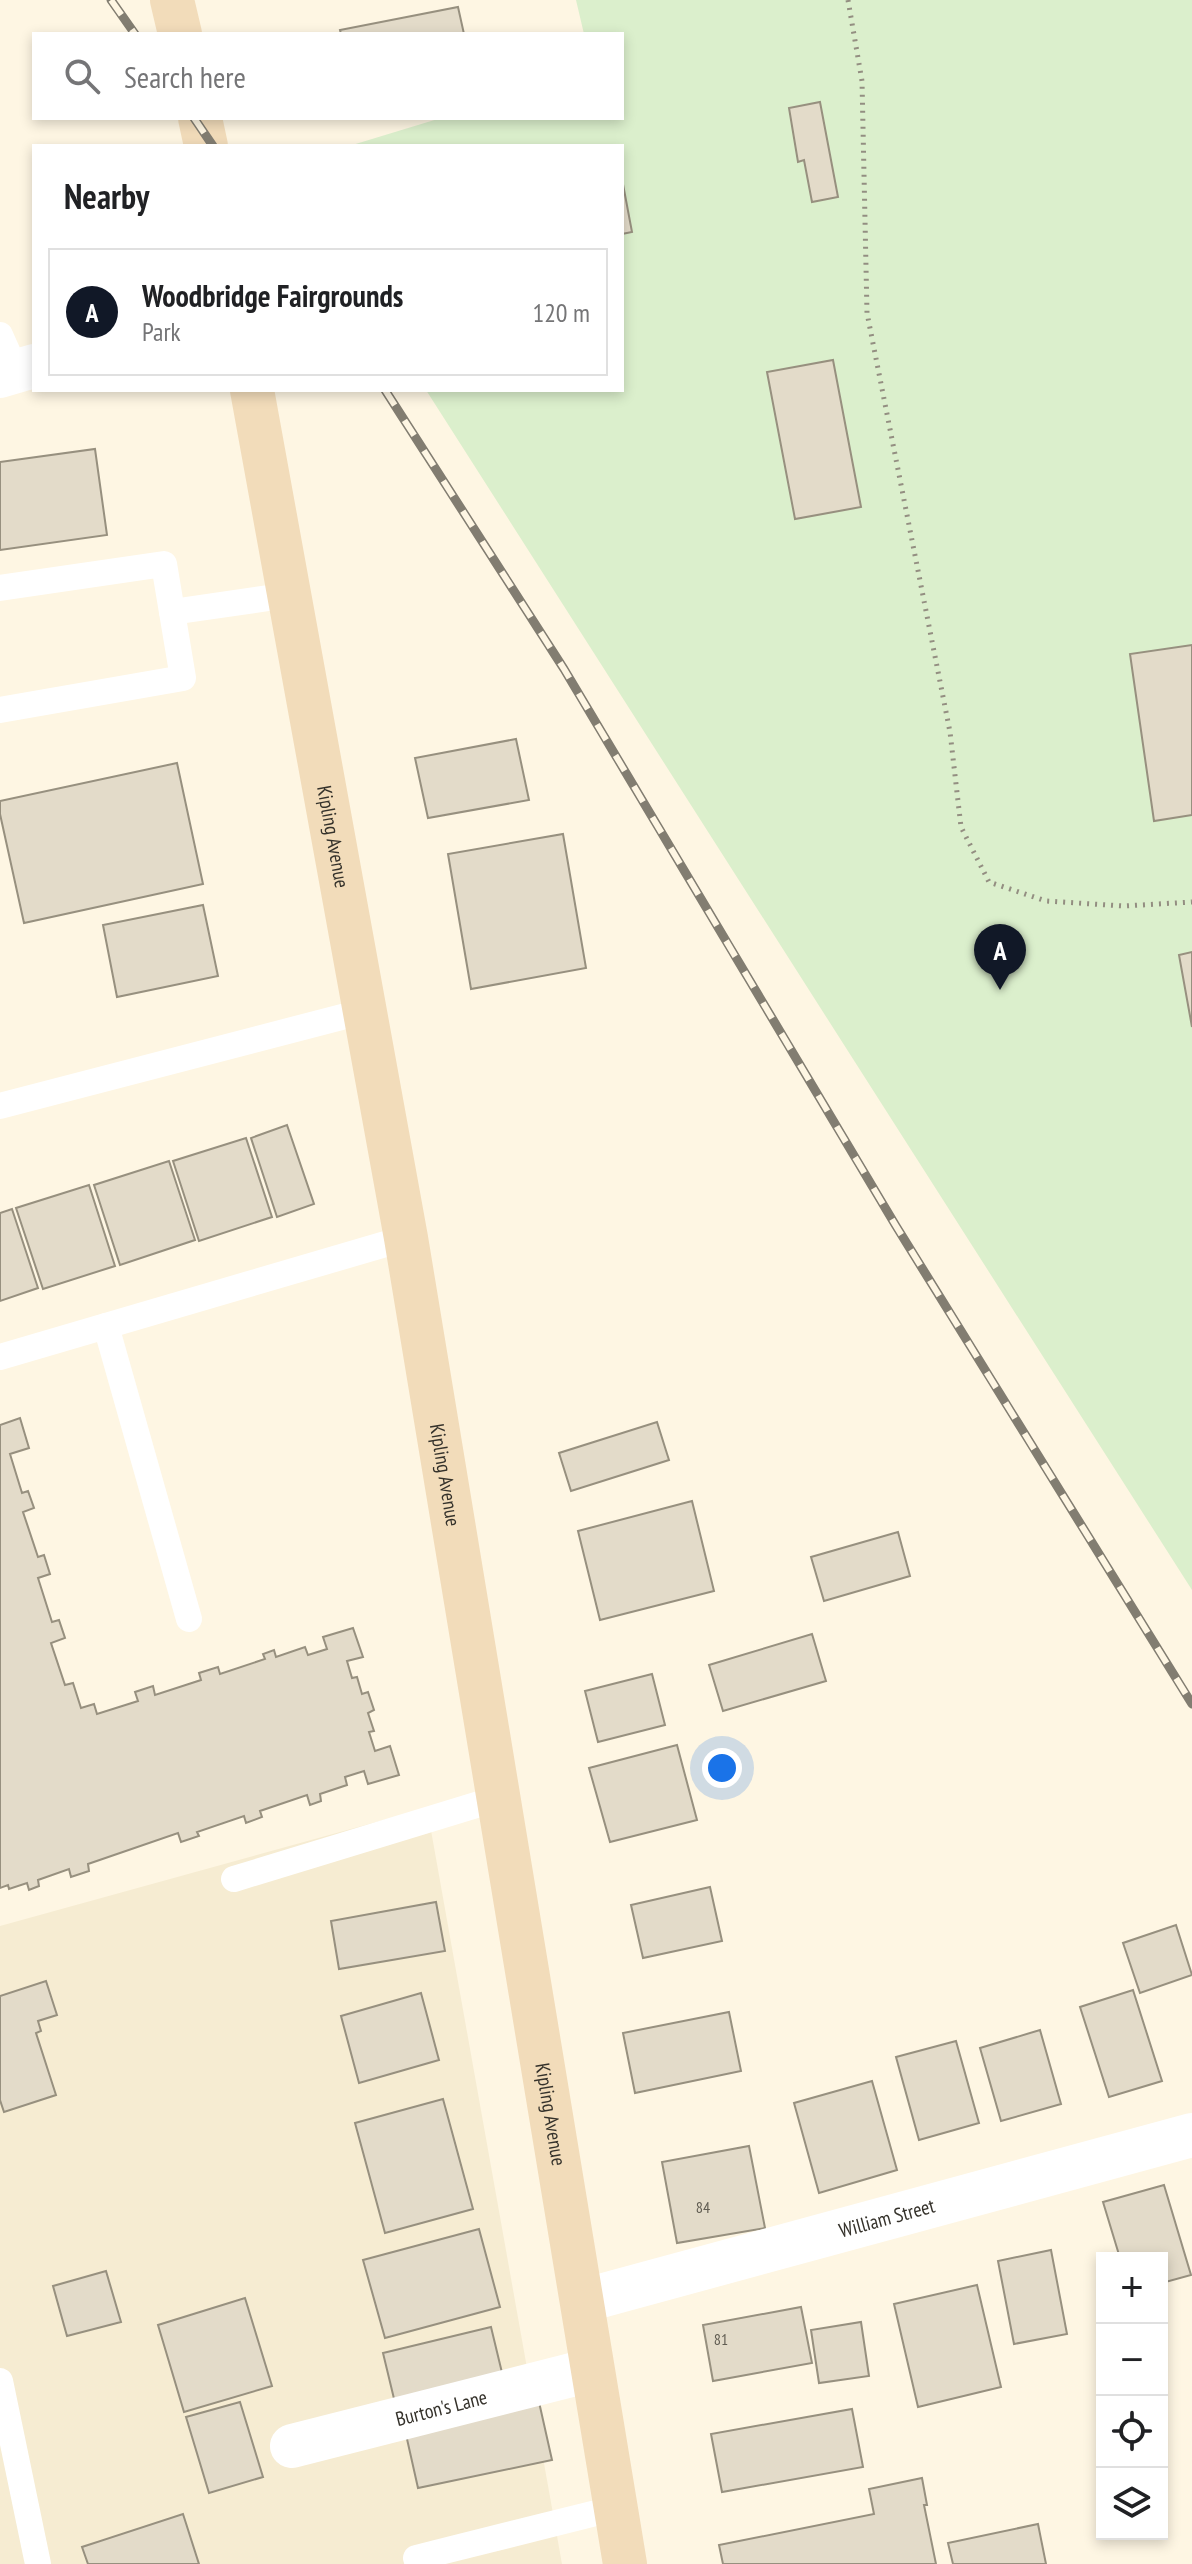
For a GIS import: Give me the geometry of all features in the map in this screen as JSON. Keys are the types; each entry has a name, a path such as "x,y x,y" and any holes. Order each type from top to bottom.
{"street":[{"path":"172,0 180,32"},
{"path":"200,120 206,144"},
{"name":"Kipling Avenue","path":"252,392 406,1238 625,2564"},
{"name":"William Street","path":"582,2301 1192,2135"},
{"name":"Burton's Lane","path":"292,2446 591,2370"}],"lane":[{"path":"0,588 164,564 183,678 0,710"},
{"path":"172,612 289,595"},
{"path":"0,1106 365,1011"},
{"path":"0,1357 406,1238"},
{"path":"106,1326 189,1619"},
{"path":"234,1879 499,1798"},
{"path":"0,2381 38,2564"},
{"path":"418,2564 416,2558 616,2508"}],"path":[{"path":"848,0 862,81 867,313 950,732 961,827 989,882 1046,901 1124,906 1192,902"}],"shaded area":[{"path":"427,1808 562,2564 0,2564 0,1926"}],"green space":[{"path":"576,0 1192,0 1192,1590 427,392 624,392 624,144 356,144 434,120 624,120 624,32 584,32"}],"building":[{"path":"458,7 464,32 340,32"},
{"path":"820,102 838,197 812,202 804,160 798,162 789,108"},
{"path":"624,190 632,232 624,234"},
{"path":"833,360 861,507 795,519 767,372"},
{"path":"95,449 107,535 0,550 0,462"},
{"path":"1192,645 1192,815 1154,821 1130,654"},
{"path":"516,739 529,800 428,818 415,758"},
{"path":"177,763 203,884 24,923 0,814 0,801"},
{"path":"563,834 586,968 471,989 448,854"},
{"path":"203,905 218,976 117,997 103,925"},
{"path":"1192,952 1192,1027 1179,955"},
{"path":"287,1125 314,1204 277,1217 251,1138"},
{"path":"246,1138 272,1217 199,1241 173,1161"},
{"path":"169,1161 195,1240 120,1265 94,1185"},
{"path":"89,1185 115,1266 43,1289 16,1208"},
{"path":"12,1209 38,1288 0,1301 0,1213"},
{"path":"20,1418 29,1448 10,1454 22,1493 28,1491 34,1508 23,1512 38,1557 44,1555 50,1574 38,1578 52,1622 59,1620 65,1638 51,1643 65,1685 73,1683 81,1708 94,1704 97,1714 138,1701 135,1692 153,1686 155,1695 201,1680 199,1673 218,1667 220,1674 265,1659 263,1654 274,1650 276,1657 305,1647 308,1655 327,1649 323,1637 353,1628 363,1657 347,1661 352,1678 357,1677 362,1694 368,1692 374,1710 368,1713 374,1731 369,1732 375,1751 390,1746 399,1775 368,1784 364,1771 345,1777 347,1785 320,1794 321,1801 310,1805 307,1795 260,1811 262,1817 246,1823 244,1816 197,1832 199,1836 181,1842 178,1833 88,1864 89,1871 71,1877 69,1869 38,1880 39,1886 29,1890 27,1883 9,1889 8,1885 0,1888 0,1425"},
{"path":"657,1422 669,1460 571,1491 559,1453"},
{"path":"692,1501 714,1591 600,1620 578,1531"},
{"path":"898,1532 910,1576 824,1601 811,1557"},
{"path":"812,1634 826,1681 723,1711 709,1665"},
{"path":"652,1674 665,1725 598,1742 585,1691"},
{"path":"677,1745 697,1820 610,1842 589,1768"},
{"path":"710,1887 722,1941 643,1958 631,1905"},
{"path":"436,1902 445,1951 339,1969 331,1921"},
{"path":"1176,1925 1192,1975 1140,1993 1123,1943"},
{"path":"46,1981 57,2015 38,2021 41,2031 36,2033 56,2095 4,2112 0,2100 0,1996"},
{"path":"1133,1990 1162,2081 1109,2097 1080,2007"},
{"path":"421,1993 439,2060 359,2083 341,2016"},
{"path":"729,2012 741,2071 635,2093 623,2033"},
{"path":"1040,2030 1061,2104 1001,2121 980,2048"},
{"path":"956,2041 979,2123 919,2140 896,2057"},
{"path":"872,2081 897,2170 819,2193 794,2103"},
{"path":"443,2099 473,2209 385,2233 355,2123"},
{"path":"749,2146 765,2228 677,2243 662,2162"},
{"path":"1164,2185 1191,2275 1168,2281 1168,2252 1118,2252 1103,2202"},
{"path":"479,2229 500,2307 385,2338 363,2260"},
{"path":"1051,2250 1067,2334 1014,2344 998,2261"},
{"path":"106,2271 121,2322 67,2336 53,2286"},
{"path":"977,2285 1001,2387 918,2407 894,2304"},
{"path":"245,2298 272,2386 184,2412 158,2325"},
{"path":"801,2307 812,2363 713,2381 703,2325"},
{"path":"861,2322 869,2376 819,2383 811,2330"},
{"path":"491,2327 504,2381 396,2407 383,2353"},
{"path":"240,2402 263,2477 209,2493 186,2417"},
{"path":"539,2402 552,2460 418,2488 405,2430"},
{"path":"852,2409 863,2467 722,2492 711,2434"},
{"path":"922,2478 936,2564 723,2564 719,2545 874,2514 869,2489"},
{"path":"183,2514 199,2564 88,2564 82,2547"},
{"path":"1038,2524 1046,2564 953,2564 948,2543"}],"railway":[{"path":"111,0 134,32"},
{"path":"195,120 212,144"},
{"path":"386,392 564,669 896,1226 1192,1704"}],"place":[{"name":"Woodbridge Fairgrounds","path":"1000,990"}]}
